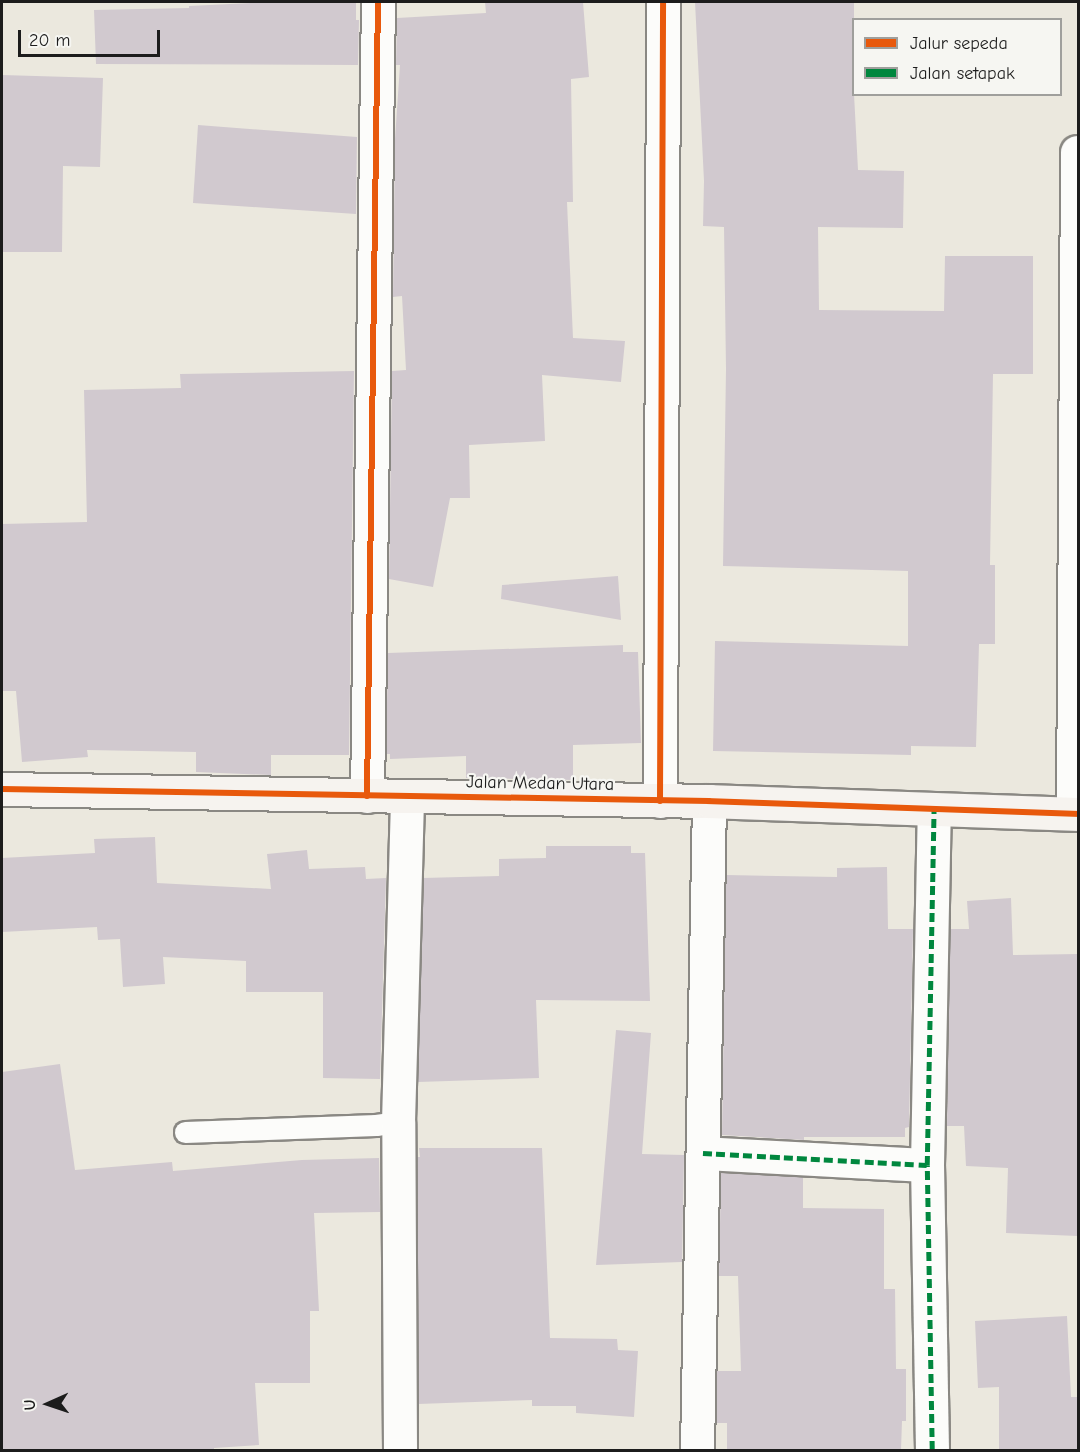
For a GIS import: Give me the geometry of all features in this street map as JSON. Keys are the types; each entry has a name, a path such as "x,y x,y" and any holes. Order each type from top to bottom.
{"street":[{"path":"367,796 378,2"},
{"path":"660,801 663,2"},
{"path":"1076,814 1077,152"},
{"name":"Jalan Medan Utara","path":"2,789 709,801 1076,814"},
{"path":"400,1450 398,1122 407,796"},
{"path":"697,1450 709,801"},
{"path":"932,1450 927,1166 934,810"},
{"path":"703,1153 927,1166"}],"lane":[{"path":"185,1132 376,1125 398,1122"}],"building":[{"path":"274,2 356,2 356,20 359,20 358,65 96,64 94,10 189,8 189,6"},
{"path":"485,2 583,2 589,77 571,79 573,202 567,202 573,338 625,341 621,382 542,375 545,441 469,445 470,498 450,498 433,587 389,579 392,371 406,370 402,296 393,297 395,139 400,65 396,65 397,18 486,13"},
{"path":"695,2 854,2 852,96 854,96 858,170 904,171 903,228 818,227 819,310 944,311 945,256 1033,256 1033,374 993,374 990,565 995,565 995,644 979,644 976,747 911,746 911,755 713,751 715,641 908,646 908,571 723,566 726,369 724,227 703,226 704,181"},
{"path":"2,75 103,78 100,167 63,166 62,252 2,252"},
{"path":"198,125 357,137 356,214 193,203"},
{"path":"354,371 349,755 271,755 271,775 196,772 196,752 87,750 88,757 22,762 16,691 2,691 2,524 87,522 84,390 181,388 180,374"},
{"path":"618,576 621,620 501,599 502,585"},
{"path":"623,645 623,652 638,652 641,743 573,745 573,780 466,778 466,756 390,759 390,754 386,754 388,653"},
{"path":"155,837 157,883 271,889 267,854 307,850 309,869 365,867 366,879 386,878 380,1079 323,1078 323,992 246,992 246,961 163,957 165,984 123,987 120,939 98,940 97,927 2,932 2,858 95,853 94,839"},
{"path":"546,846 631,846 631,853 645,853 650,1001 536,1000 539,1078 418,1082 423,878 499,876 499,859 546,858"},
{"path":"887,867 888,929 913,929 909,1127 905,1128 905,1137 804,1137 804,1140 722,1135 726,875 837,877 837,868"},
{"path":"1011,898 1013,955 1078,954 1078,1236 1006,1233 1008,1168 966,1166 964,1126 947,1126 950,929 969,929 967,901"},
{"path":"616,1030 651,1033 642,1154 684,1155 682,1262 596,1265"},
{"path":"60,1064 75,1170 172,1162 173,1171 302,1160 379,1158 380,1212 314,1213 319,1311 310,1311 310,1383 255,1383 259,1445 214,1448 214,1450 2,1450 2,1072"},
{"path":"419,1148 542,1148 550,1338 617,1339 618,1350 638,1351 634,1417 576,1413 576,1406 532,1406 532,1400 418,1404 417,1157 420,1157"},
{"path":"721,1173 803,1177 803,1208 884,1209 884,1289 895,1289 896,1369 906,1369 906,1421 902,1421 901,1450 727,1450 727,1423 716,1423 717,1371 741,1371 738,1276 719,1276"},
{"path":"1067,1316 1071,1397 1078,1397 1078,1450 999,1450 999,1387 978,1388 975,1321"}],"marked path":[{"path":"932,1450 927,1165 934,810"},
{"path":"703,1153 927,1165"}],"cycle path":[{"path":"367,796 378,2"},
{"path":"660,801 663,2"},
{"path":"2,789 709,801 1078,814"}]}
